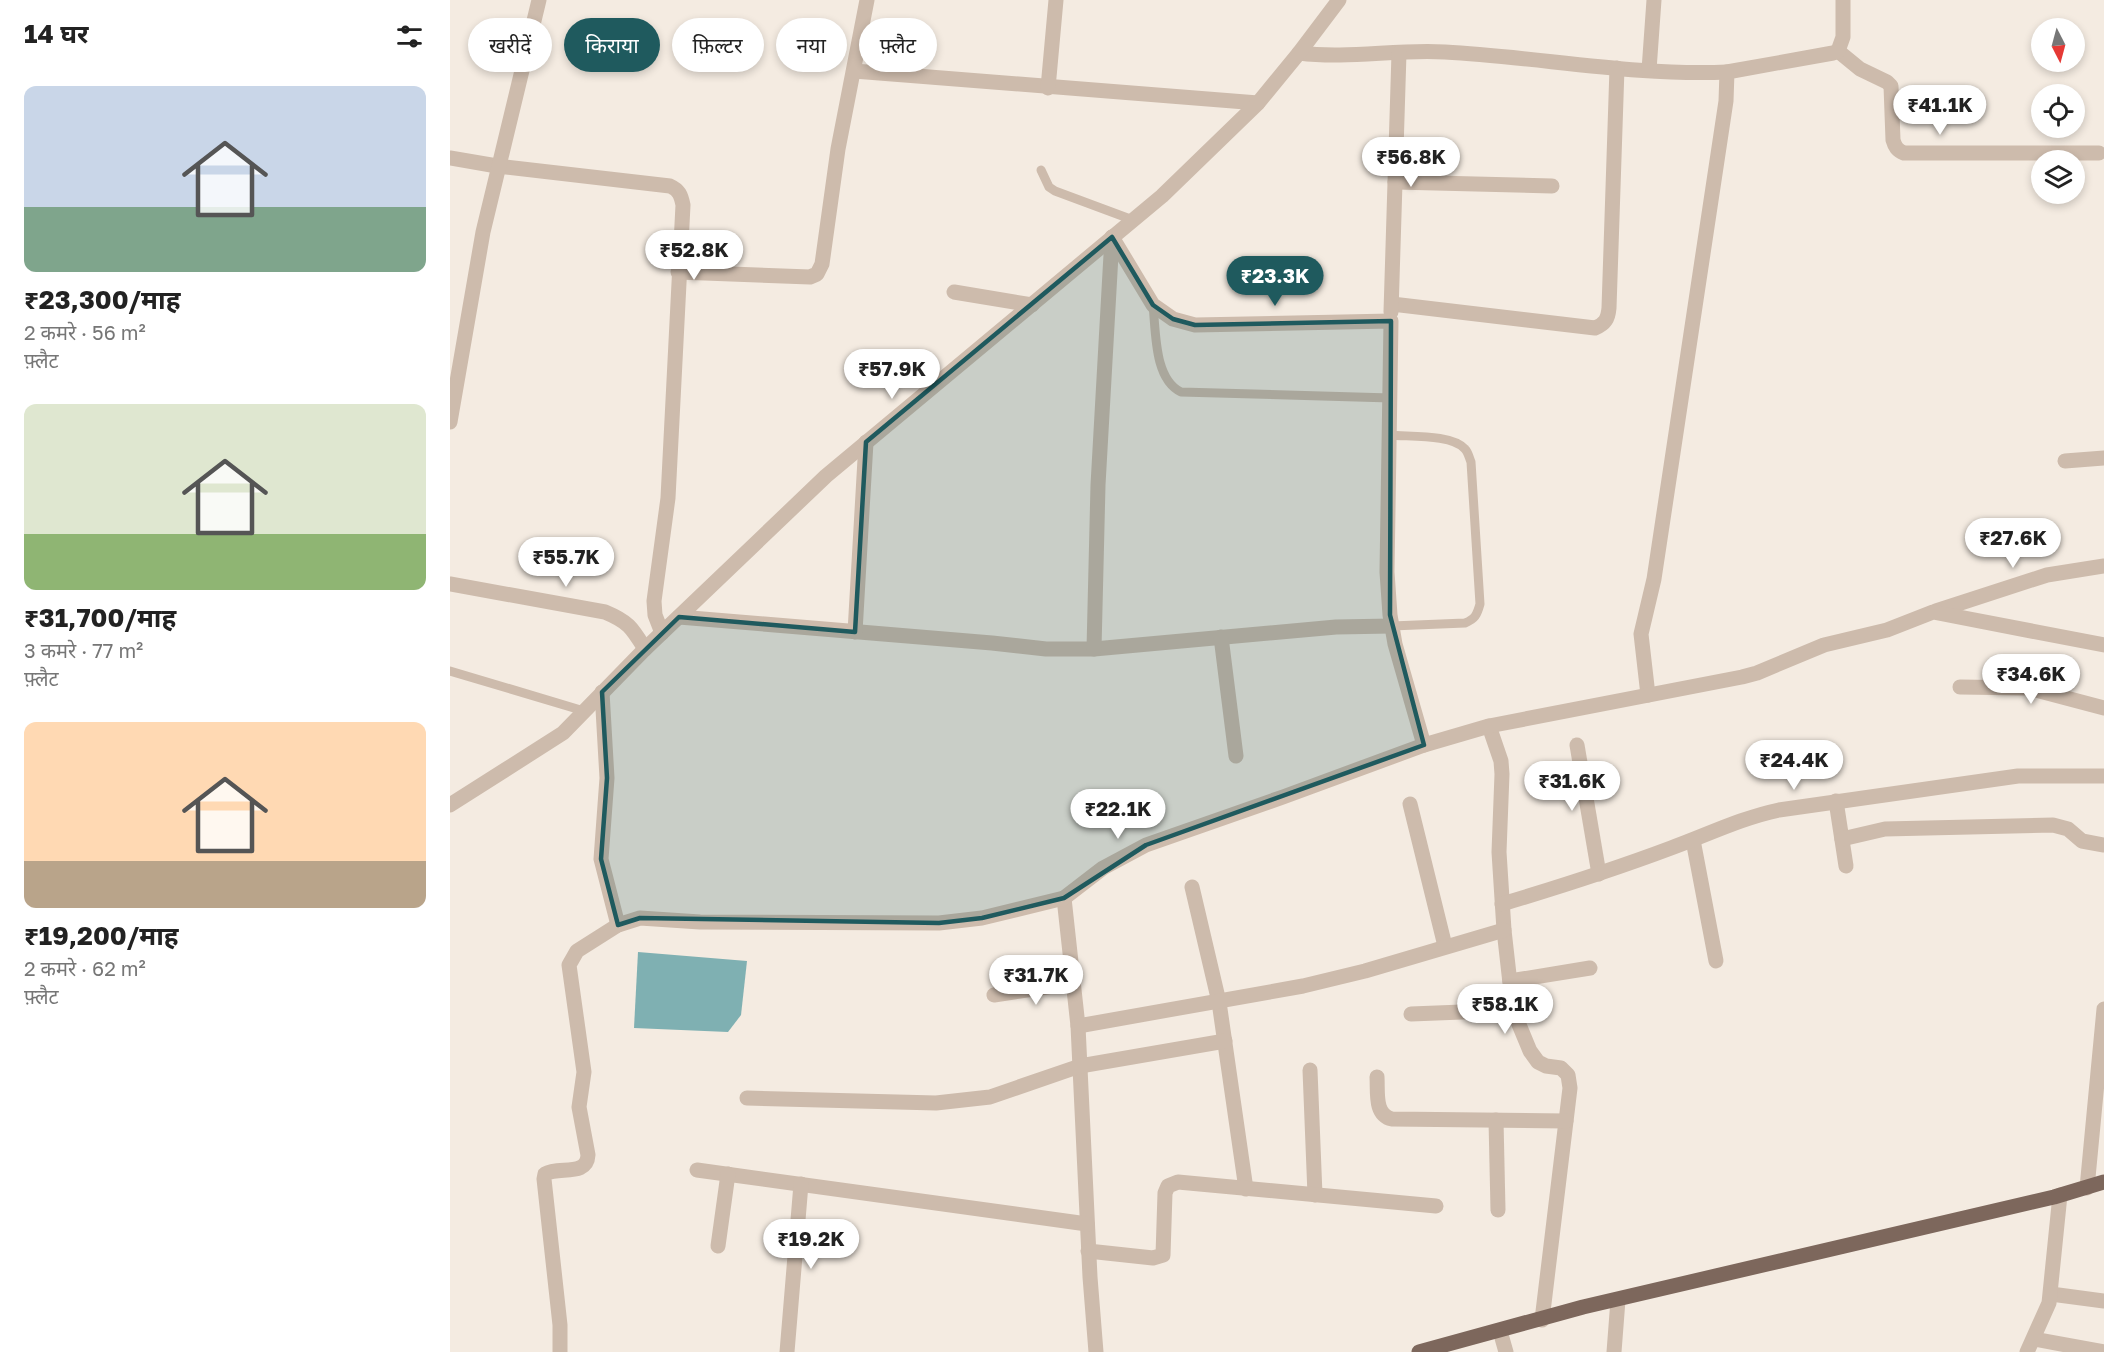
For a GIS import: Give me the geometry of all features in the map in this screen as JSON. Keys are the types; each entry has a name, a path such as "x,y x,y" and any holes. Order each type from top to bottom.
{"main road":[{"path":"1419,1352 1583,1307 2060,1196 2104,1182"}],"street":[{"path":"450,422 483,232 497,166 539,0"},
{"path":"678,272 810,277 817,274 822,264 838,149 867,0"},
{"path":"1048,88 1056,0"},
{"path":"450,805 563,732 645,649 826,476 1162,196 1258,103 1339,0"},
{"path":"1649,70 1654,0"},
{"path":"1299,53 1337,57 1444,52 1617,68 1727,72 1838,51 1843,37 1843,0"},
{"path":"1838,51 1860,69 1891,86 1893,140 1899,151 1904,153 2099,153"},
{"path":"1398,53 1387,572 1395,644 1424,745"},
{"path":"1392,304 1594,328 1602,325 1608,318 1609,308 1617,68"},
{"path":"854,71 1258,103"},
{"path":"1648,695 1641,634 1654,579 1726,101 1727,72"},
{"path":"450,158 497,166 670,186 677,189 681,197 683,205 668,498 654,601 655,615 662,633"},
{"path":"1395,182 1551,186"},
{"path":"1112,237 1152,305 1173,319 1196,325 1391,321"},
{"path":"1094,649 1098,485 1112,237"},
{"path":"954,292 1032,304"},
{"path":"855,632 866,442"},
{"path":"2065,461 2104,458"},
{"path":"560,1352 560,1325 544,1179 545,1174 551,1171 584,1167 588,1155 579,1107 584,1072 569,965 577,951 618,925 640,918 700,922 939,923 982,918 1064,898 1103,868 1146,845 1424,745 1489,726 1742,677 1824,645 1887,630 1933,612 2047,575 2104,566"},
{"path":"450,584 605,612 621,618 631,626 645,649"},
{"path":"1933,612 2104,645"},
{"path":"679,617 1046,649 1094,649 1336,627 1392,626"},
{"path":"1221,637 1236,756"},
{"path":"1960,687 2028,688 2104,708"},
{"path":"602,692 608,778 601,859 618,925"},
{"path":"1489,726 1501,761 1499,852 1504,930 1513,1010 1530,1051 1538,1062 1546,1066 1561,1068 1568,1076 1570,1088 1542,1320"},
{"path":"1577,745 1599,874"},
{"path":"1502,904 1599,874 1757,814 2018,776 2104,776"},
{"path":"1836,801 1846,866"},
{"path":"1410,804 1445,946"},
{"path":"1842,839 1885,829 2053,825 2068,829 2082,841 2104,845"},
{"path":"1693,840 1716,961"},
{"path":"1192,887 1219,1002 1246,1189"},
{"path":"1064,898 1078,1026 1087,1224 1096,1352"},
{"path":"1078,1026 1303,986 1365,971 1504,930"},
{"path":"1510,981 1590,968"},
{"path":"994,995 1073,983"},
{"path":"2087,1188 2104,1009"},
{"path":"1411,1014 1513,1010"},
{"path":"747,1098 936,1103 960,1101 990,1097 1080,1066 1225,1041"},
{"path":"1310,1070 1315,1195"},
{"path":"1377,1077 1379,1107 1385,1117 1392,1119 1566,1121"},
{"path":"1496,1120 1498,1210"},
{"path":"697,1170 1087,1224"},
{"path":"718,1246 728,1174"},
{"path":"1089,1251 1153,1258 1163,1255 1165,1193 1168,1186 1173,1183 1436,1206"},
{"path":"787,1352 801,1184"},
{"path":"2060,1196 2051,1294 2030,1346 2104,1352"},
{"path":"2051,1294 2104,1301"},
{"path":"1614,1352 1618,1300"},
{"path":"1500,1330 1506,1352"}],"lane":[{"path":"1041,170 1050,187 1055,191 1133,220"},
{"path":"1152,305 1164,377 1173,388 1181,392 1391,398"},
{"path":"1390,435 1449,440 1466,450 1471,462 1480,604 1477,614 1465,623 1392,626"},
{"path":"450,671 584,711"}],"highlighted area":[{"path":"1112,237 1153,305 1173,319 1195,325 1391,321 1390,615 1424,745 1146,845 1064,898 982,918 939,923 640,918 618,925 601,859 607,778 602,692 679,617 855,632 866,442"}],"water":[{"path":"638,952 747,961 741,1015 728,1032 634,1028"}]}
